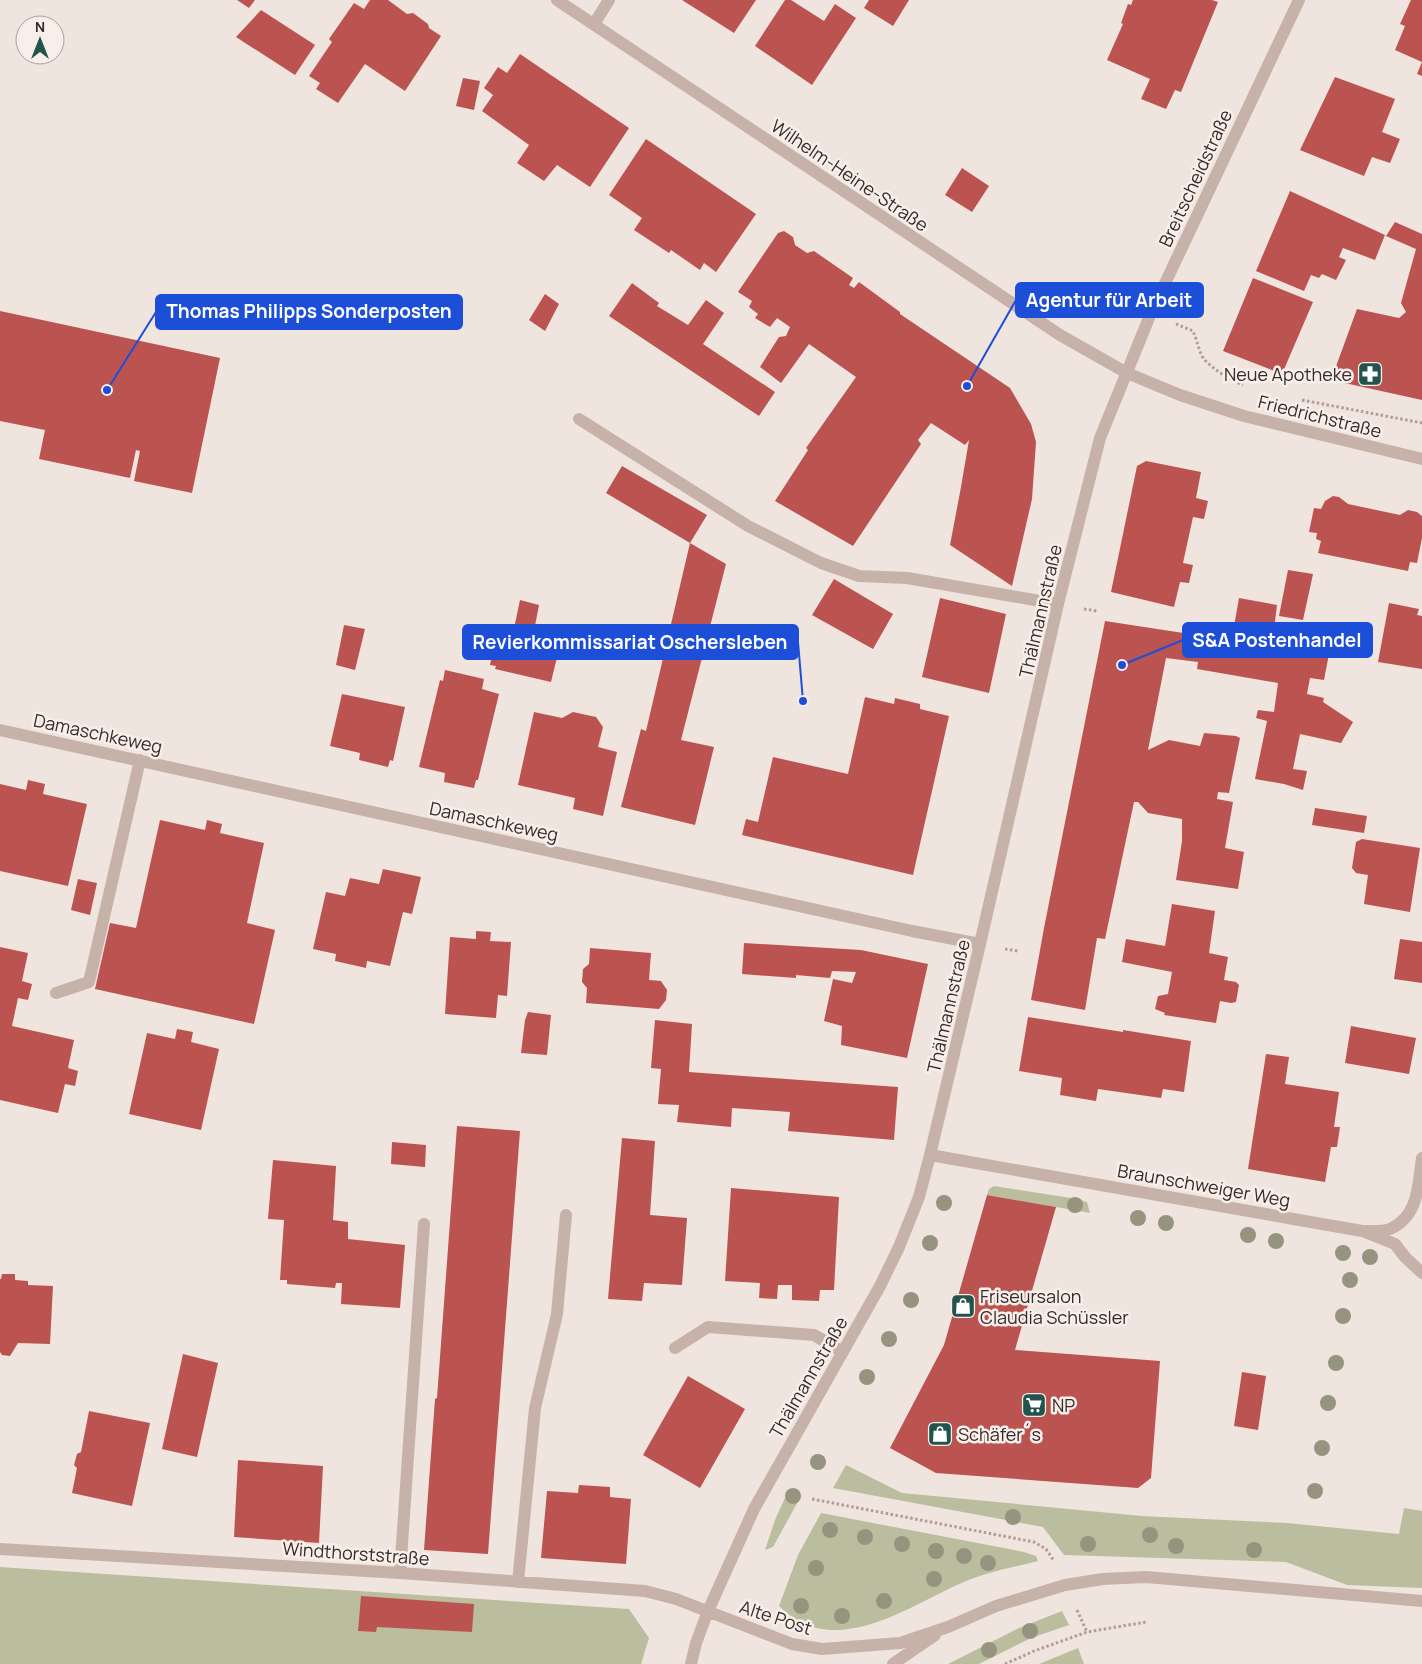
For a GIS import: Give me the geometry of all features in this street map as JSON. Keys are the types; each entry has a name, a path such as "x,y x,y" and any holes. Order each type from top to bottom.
{"street":[{"name":"Wilhelm-Heine-Straße","path":"558,0 1060,335 1127,373"},
{"path":"594,24 609,0"},
{"name":"Breitscheidstraße","path":"1127,373 1151,313 1299,0"},
{"name":"Friedrichstraße","path":"1127,373 1180,395 1244,416 1422,459"},
{"name":"Thälmannstraße","path":"708,1611 754,1509 880,1286 919,1197 980,944 1058,604 1100,438 1127,373"},
{"path":"579,419 748,526 821,563 859,576 907,578 1058,604"},
{"name":"Damaschkeweg","path":"0,730 912,931 980,944"},
{"path":"56,993 88,982 140,760"},
{"name":"Braunschweiger Weg","path":"930,1155 1362,1232 1389,1229 1408,1215 1415,1204 1422,1158"},
{"path":"518,1582 535,1408 556,1314 566,1215"},
{"path":"400,1573 424,1224"},
{"path":"1362,1232 1395,1244 1405,1257 1422,1273"},
{"path":"675,1348 708,1327 814,1335 844,1352"},
{"name":"Windthorststraße","path":"0,1549 400,1573 645,1592 676,1599 708,1611"},
{"name":"Alte Post","path":"708,1611 792,1644 822,1649 900,1642 948,1627 996,1606 1065,1585 1103,1578 1146,1577 1422,1601"},
{"path":"691,1664 696,1643 708,1611"},
{"name":"Alte Post","path":"893,1664 948,1627"}],"path":[{"path":"1151,313 1193,331 1199,344 1201,355 1219,373 1250,387"},
{"path":"1299,399 1422,423"},
{"path":"812,1499 1034,1542 1046,1549 1053,1558 1087,1632"},
{"path":"1005,1664 1034,1651 1087,1632 1146,1622"}],"green space":[{"path":"994,1186 1078,1199 1087,1202 1090,1213 987,1195 989,1189"},
{"path":"846,1465 902,1493 1142,1516 1287,1523 1399,1534 1404,1508 1422,1511 1422,1588 1347,1585 1286,1562 1064,1555 1043,1527 833,1488"},
{"path":"789,1489 801,1496 773,1547 765,1550 775,1520"},
{"path":"821,1513 1024,1552 1036,1556 1038,1561 973,1578 904,1611 860,1627 839,1630 817,1628 797,1620 779,1606 798,1555"},
{"path":"0,1567 629,1609 649,1638 641,1664 0,1664"},
{"path":"1062,1611 1069,1625 1031,1638 979,1664 948,1664 1019,1628"},
{"path":"1078,1648 1084,1664 1039,1664"}],"building":[{"path":"237,0 255,0 249,8"},
{"path":"370,0 388,0 407,14 413,13 441,36 405,91 365,64 338,103 316,89 320,83 309,76 332,42 329,39 354,3 364,9"},
{"path":"682,0 756,0 734,33"},
{"path":"785,0 791,0 824,21 835,4 856,18 812,85 755,46"},
{"path":"869,0 909,0 893,26 864,8"},
{"path":"1133,0 1212,0 1218,2 1181,92 1175,90 1166,109 1141,99 1150,79 1107,60 1123,24 1121,23 1128,4 1131,5"},
{"path":"1411,0 1422,0 1422,62 1395,50 1405,26 1400,24"},
{"path":"261,10 315,45 295,75 236,37"},
{"path":"520,54 629,128 590,187 557,165 544,181 517,163 529,145 482,111 493,95 484,88 498,67 507,73"},
{"path":"1422,62 1422,76 1417,74"},
{"path":"1335,77 1395,99 1382,132 1400,139 1390,163 1372,157 1364,176 1300,150"},
{"path":"463,78 480,81 474,110 456,106"},
{"path":"646,139 756,214 716,272 704,263 700,270 671,250 669,253 634,230 642,218 609,195"},
{"path":"962,168 989,186 972,212 945,195"},
{"path":"1290,191 1385,235 1375,260 1343,248 1339,257 1346,260 1336,280 1322,274 1319,278 1311,275 1304,291 1256,271"},
{"path":"1395,222 1422,234 1422,400 1331,380 1357,309 1399,318 1406,312 1401,303 1416,249 1386,236"},
{"path":"784,231 793,237 795,245 807,253 814,251 853,278 849,285 854,288 859,282 900,312 900,314 1010,388 1031,424 1036,442 1032,499 1012,586 950,545 969,440 965,445 931,423 918,440 921,444 853,546 775,501 808,450 806,448 856,377 809,344 781,383 760,367 779,337 786,336 790,327 777,318 770,327 755,318 758,314 749,307 752,301 738,292 778,233"},
{"path":"1253,278 1313,302 1282,374 1223,351"},
{"path":"632,283 659,303 657,306 688,325 706,300 724,313 703,344 775,392 759,416 609,316"},
{"path":"545,294 559,304 545,331 529,320"},
{"path":"0,311 220,358 192,493 134,481 140,451 136,450 130,478 39,459 45,430 0,421"},
{"path":"1146,461 1201,472 1196,498 1208,501 1204,519 1193,517 1183,563 1193,565 1189,583 1180,582 1174,607 1111,592 1137,466"},
{"path":"622,466 707,515 690,543 606,493"},
{"path":"1333,496 1339,497 1348,504 1400,515 1408,510 1417,512 1422,516 1422,538 1417,563 1410,562 1408,571 1318,553 1321,541 1316,539 1317,533 1309,532 1314,508 1321,509 1325,501"},
{"path":"690,543 726,564 681,740 714,747 695,825 621,807 641,729 646,731"},
{"path":"1288,570 1313,574 1303,620 1279,616"},
{"path":"834,579 893,614 873,649 812,615"},
{"path":"940,598 1006,614 989,693 922,677"},
{"path":"1239,598 1277,605 1272,645 1329,654 1324,680 1310,678 1307,694 1324,698 1323,702 1353,722 1341,743 1300,734 1293,769 1307,771 1303,790 1284,784 1255,779 1267,721 1256,718 1258,710 1274,712 1278,683 1197,669 1198,662 1166,658 1148,750 1169,740 1200,746 1204,733 1240,738 1229,793 1218,792 1217,799 1233,802 1225,848 1244,852 1238,889 1176,880 1182,841 1182,819 1148,813 1138,802 1134,802 1105,939 1097,938 1085,1010 1031,1000 1105,621 1203,636 1203,634 1232,638"},
{"path":"520,600 539,605 534,631 549,634 547,646 559,649 551,682 495,669 496,666 490,665 496,634 512,638"},
{"path":"1389,603 1419,609 1417,615 1422,616 1422,669 1378,662"},
{"path":"344,625 365,629 355,670 336,665"},
{"path":"445,670 484,679 482,689 499,694 478,780 476,780 474,788 444,782 445,773 419,767 440,680 443,681"},
{"path":"342,694 405,707 393,761 390,760 388,767 359,760 360,753 330,746"},
{"path":"865,697 894,704 895,698 920,704 920,709 949,716 913,875 742,835 746,819 758,822 773,757 848,774"},
{"path":"534,712 562,718 573,712 596,717 603,727 598,747 617,752 603,816 573,809 575,798 518,785"},
{"path":"28,780 45,784 43,794 87,804 68,886 0,871 0,784 26,790"},
{"path":"1315,808 1367,816 1364,833 1312,825"},
{"path":"160,820 205,830 207,820 222,824 220,833 264,843 247,923 275,930 254,1024 95,989 110,923 136,928"},
{"path":"1362,839 1420,848 1410,912 1364,904 1368,875 1356,873 1352,868 1356,842"},
{"path":"383,869 421,877 412,914 403,912 390,966 367,961 366,968 335,961 336,954 313,949 326,892 345,896 350,878 379,884"},
{"path":"78,879 97,883 90,915 71,910"},
{"path":"1172,904 1215,911 1209,953 1228,957 1224,980 1236,982 1239,985 1236,1002 1220,1001 1216,1023 1164,1015 1165,1013 1155,1009 1158,996 1168,994 1172,972 1122,962 1126,939 1165,946"},
{"path":"476,931 491,932 490,941 511,942 507,996 498,995 496,1018 445,1014 450,937 476,939"},
{"path":"1400,939 1422,942 1422,983 1394,979"},
{"path":"744,943 861,950 928,964 907,1058 841,1045 842,1026 824,1021 833,979 852,983 856,972 832,971 830,978 796,975 796,978 742,974"},
{"path":"0,947 28,953 22,981 32,984 28,1000 18,998 12,1026 74,1040 68,1068 78,1071 75,1086 65,1084 58,1113 0,1100"},
{"path":"590,948 651,953 649,980 661,981 667,990 666,1000 659,1009 586,1003 587,988 582,982 583,969 589,964"},
{"path":"528,1012 551,1015 547,1055 521,1053 525,1020"},
{"path":"1028,1017 1191,1041 1184,1092 1163,1089 1161,1098 1098,1089 1096,1101 1060,1095 1062,1078 1019,1071"},
{"path":"655,1020 692,1024 689,1072 898,1087 894,1140 788,1131 790,1112 732,1108 731,1127 677,1122 679,1105 658,1104 661,1069 651,1068"},
{"path":"1351,1026 1416,1038 1409,1074 1345,1063"},
{"path":"177,1029 193,1032 191,1042 219,1049 201,1130 129,1114 147,1033 175,1039"},
{"path":"1266,1054 1289,1057 1285,1084 1339,1092 1334,1127 1340,1127 1337,1147 1331,1147 1325,1182 1248,1169"},
{"path":"457,1126 520,1131 488,1554 424,1550"},
{"path":"622,1138 655,1141 650,1215 687,1218 682,1285 644,1283 642,1301 608,1299"},
{"path":"392,1142 426,1145 425,1167 391,1164"},
{"path":"273,1160 336,1166 333,1220 348,1222 348,1239 405,1245 400,1308 341,1304 342,1283 336,1283 335,1288 287,1284 287,1280 280,1280 284,1220 268,1219"},
{"path":"731,1188 839,1197 834,1290 820,1290 819,1301 792,1300 792,1285 778,1285 777,1299 759,1298 760,1283 725,1281"},
{"name":"NP","path":"987,1195 1056,1207 1015,1350 1160,1361 1151,1478 1138,1488 936,1473 890,1448 944,1345"},
{"path":"2,1274 15,1274 15,1280 28,1281 28,1285 53,1286 50,1344 18,1343 10,1356 2,1355 0,1352 0,1279"},
{"path":"183,1354 218,1363 197,1457 162,1449"},
{"path":"1242,1372 1266,1376 1258,1430 1234,1426"},
{"path":"688,1376 745,1409 700,1488 643,1455"},
{"path":"89,1411 150,1423 132,1506 72,1493 77,1468 74,1465 77,1454 81,1452"},
{"path":"238,1460 323,1466 319,1543 234,1537"},
{"path":"579,1485 610,1487 610,1497 631,1499 626,1564 541,1558 547,1491 578,1493"},
{"path":"361,1596 474,1604 472,1632 377,1627 376,1632 358,1631"}],"place":[{"name":"Neue Apotheke","path":"1370,374"},
{"name":"Agentur für Arbeit","path":"967,386"},
{"name":"Thomas Philipps Sonderposten","path":"107,390"},
{"name":"S&A Postenhandel","path":"1122,665"},
{"name":"Revierkommissariat Oschersleben","path":"803,701"},
{"name":"Friseursalon Claudia Schüssler","path":"963,1306"},
{"name":"NP","path":"1034,1405"},
{"name":"Schäfer´s","path":"940,1434"}]}
